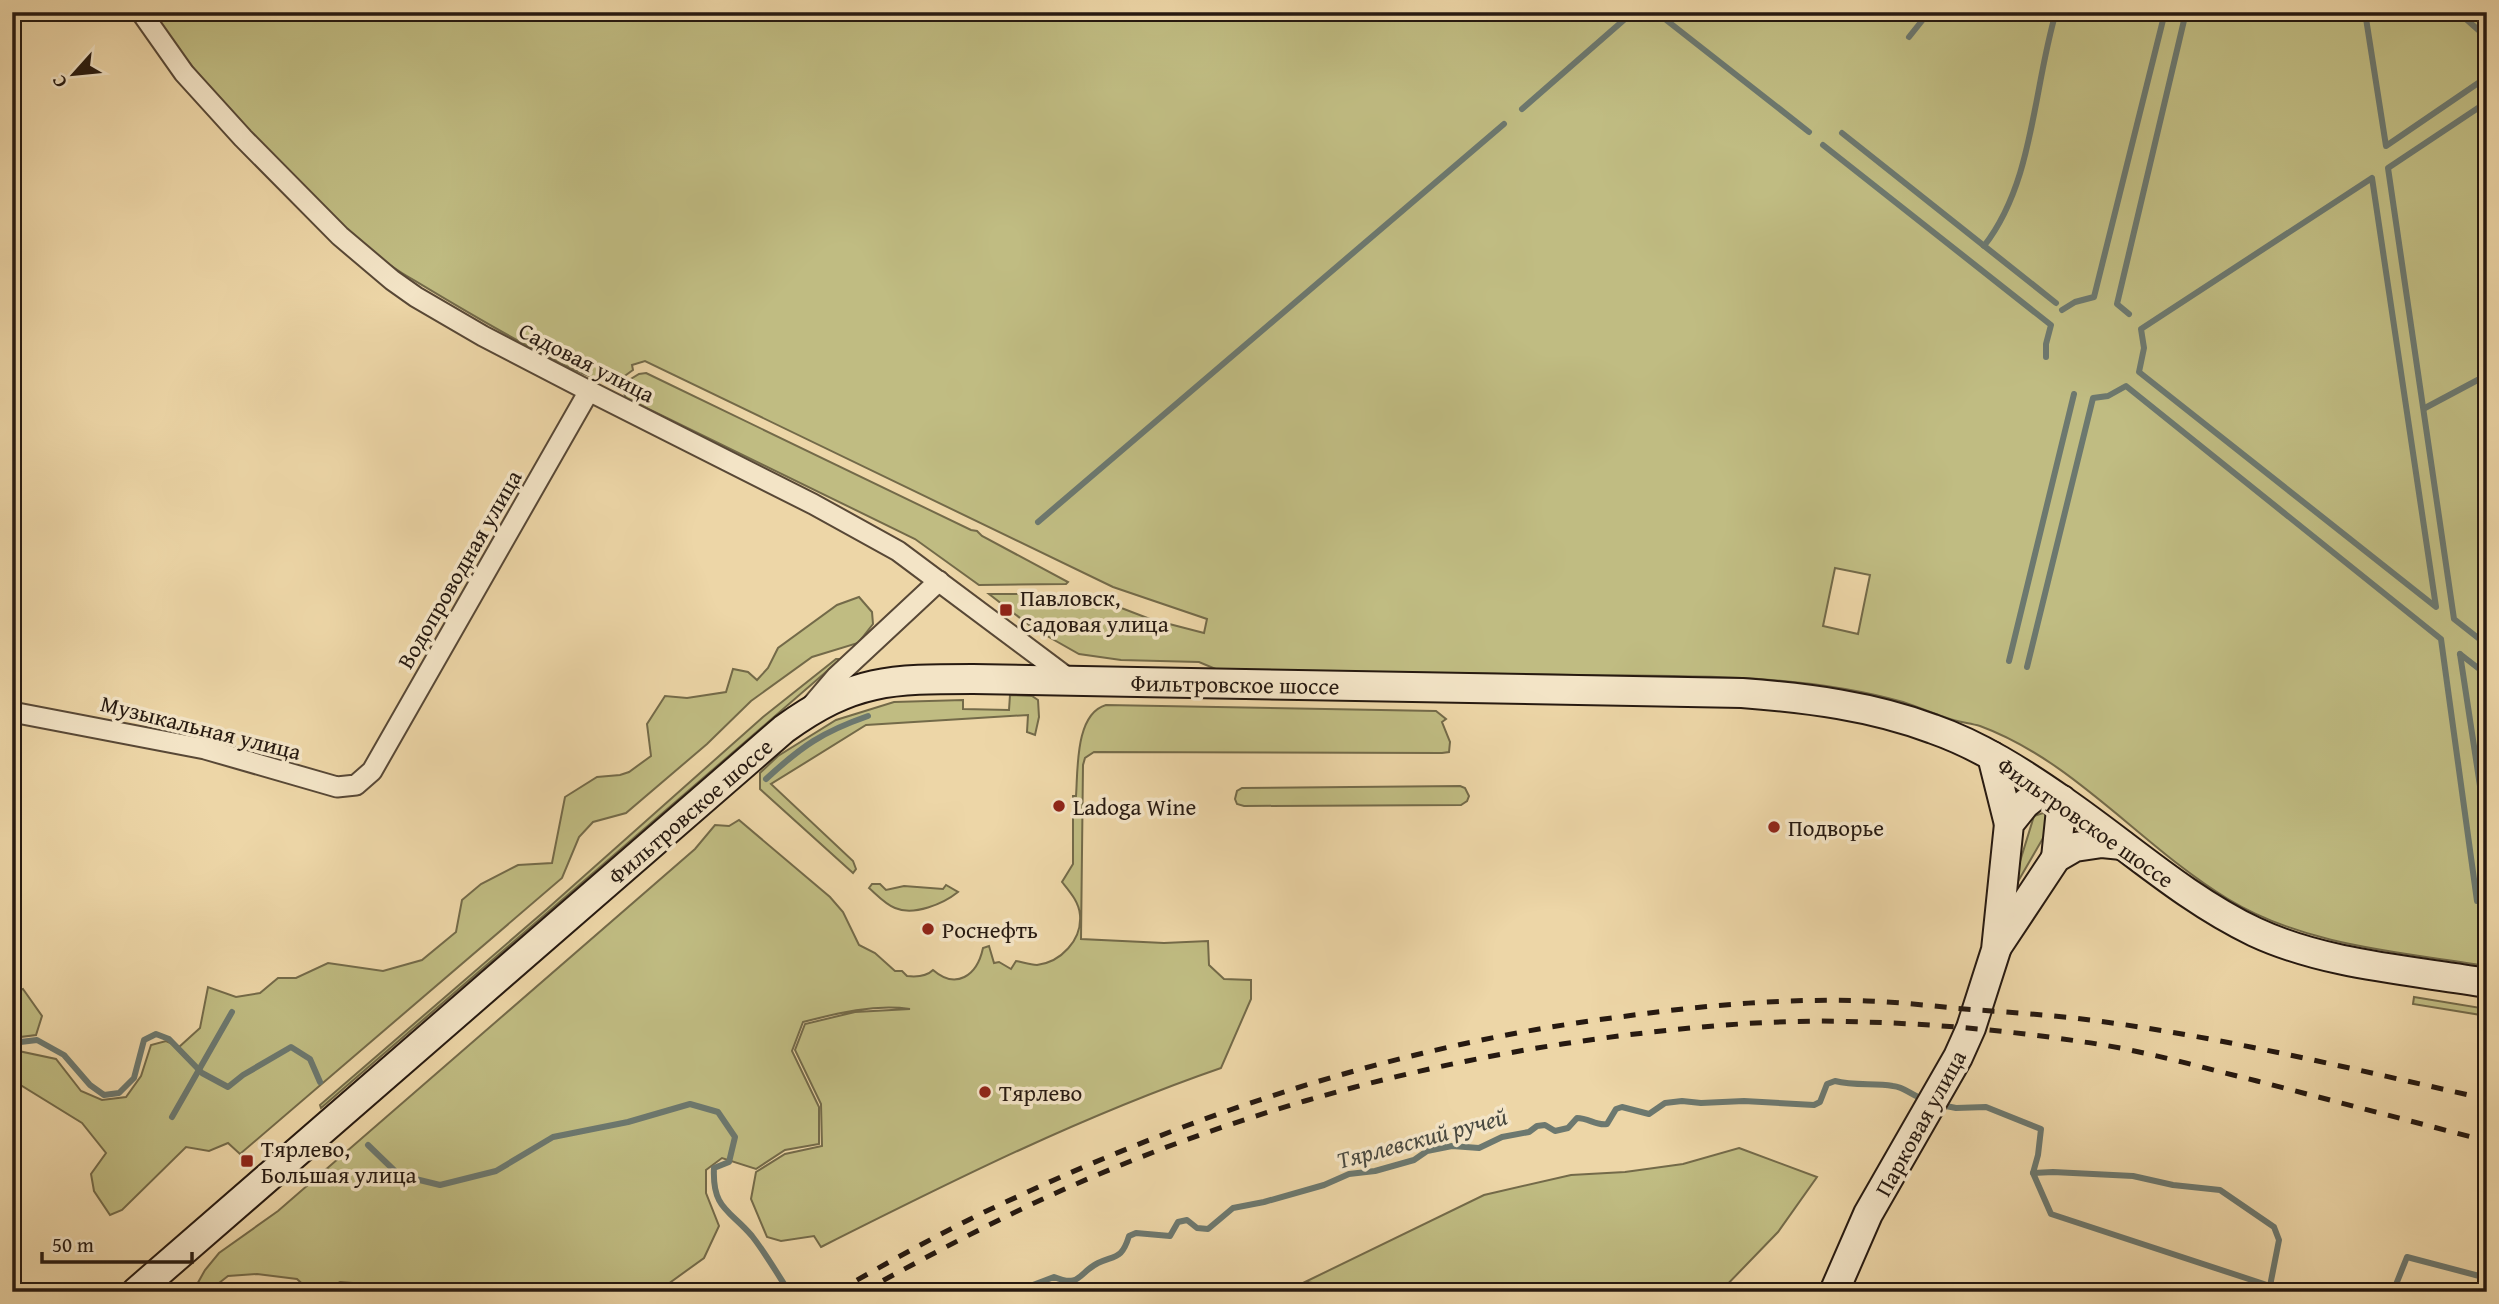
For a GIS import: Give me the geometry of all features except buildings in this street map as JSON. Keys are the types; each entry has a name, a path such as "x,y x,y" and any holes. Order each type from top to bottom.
{"main road":[{"name":"Фильтровское шоссе","path":"136,1292 721,783 802,716 839,695 874,684 902,680 1566,689 1813,699 1888,714 1943,732 1992,756 2053,794 2216,912 2257,933 2298,949 2347,960 2487,983"},
{"name":"Парковая улица","path":"1834,1292 1863,1225 1958,1057 1971,1028 1996,950 2008,824 1992,756"},
{"path":"2008,824 2025,804 2053,794 2056,858 2075,847 2102,843 2122,845"},
{"name":"Парковая улица","path":"1996,950 2056,858"}],"street":[{"name":"Садовая улица","path":"141,12 177,64 306,204 374,267 415,297 589,391 813,504 898,551 1072,681"},
{"name":"Водопроводная улица","path":"372,771 589,391"},
{"path":"802,716 836,677 939,581"},
{"name":"Музыкальная улица","path":"12,712 205,748 337,787 356,785 372,771"}],"shaded area":[{"path":"153,12 2487,12 2487,966 2354,945 2289,927 2258,915 2197,878 2078,782 2014,741 1980,726 1863,692 1823,685 1740,678 1218,670 1199,662 1121,660 1079,654 1033,628 989,594 1085,594 1150,619 1204,633 1207,619 1113,587 645,361 632,365 633,370 614,382 599,380 574,370 510,336 402,273 364,245 244,126 205,83","holes":["1835,568 1870,575 1858,634 1823,626"]},
{"path":"646,373 977,531 1068,582 979,585 915,539 626,398 621,385 639,374"},
{"path":"859,597 872,612 873,624 858,643 812,657 751,701 707,744 626,813 593,822 579,837 562,878 240,1154 228,1143 209,1151 186,1147 122,1210 110,1215 94,1191 91,1174 106,1153 82,1123 22,1086 12,1085 12,1047 14,1050 56,1059 81,1091 102,1100 126,1097 141,1076 151,1045 166,1041 179,1047 200,1028 208,987 236,997 260,993 278,978 296,978 328,963 383,971 422,960 456,932 462,900 481,884 518,865 552,863 565,797 597,777 629,772 651,756 647,724 665,696 687,698 726,692 733,669 748,672 757,680 768,668 778,648 837,605"},
{"path":"836,659 841,659 321,1108 320,1105 547,909 763,717"},
{"path":"1010,695 1032,696 1038,700 1039,717 1035,735 1027,732 1028,715 866,725 771,784 853,861 856,869 853,873 760,789 760,773 778,756 836,720 894,702 963,700 963,709 1009,710"},
{"path":"1106,705 1436,711 1446,719 1442,722 1450,742 1449,752 1442,753 1094,752 1085,758 1081,939 1164,943 1208,941 1209,965 1224,979 1251,980 1251,999 1221,1068 1068,1128 821,1247 814,1236 781,1241 767,1237 751,1199 756,1172 785,1154 822,1146 821,1104 795,1050 805,1024 855,1012 910,1009 856,1010 829,1015 803,1022 792,1051 819,1107 819,1144 785,1150 756,1169 722,1158 706,1170 706,1193 719,1226 704,1258 657,1292 377,1292 378,1285 340,1282 322,1292 311,1292 297,1279 257,1274 228,1276 219,1283 222,1292 198,1292 195,1288 219,1253 278,1211 695,849 715,825 729,826 739,820 830,897 843,912 859,945 875,953 895,971 902,971 907,976 924,975 933,970 950,979 964,977 976,966 983,948 989,946 994,963 999,962 1011,969 1016,961 1037,965 1062,954 1074,941 1080,924 1078,906 1062,882 1073,864 1073,796 1076,796 1080,744 1089,719 1096,710"},
{"path":"1242,788 1465,788 1469,796 1461,805 1244,806 1237,804 1235,799 1237,791"},
{"path":"2043,813 2049,817 2046,833 2009,897 2034,816"},
{"path":"872,884 880,884 886,890 904,886 943,889 946,885 958,892 928,908 911,911 891,906 869,888"},
{"path":"23,989 42,1016 36,1035 12,1038 12,993"},
{"path":"2414,997 2487,1009 2487,1016 2413,1004"},
{"path":"1739,1148 1817,1177 1778,1232 1720,1292 1381,1292 1305,1282 1484,1195 1571,1175 1625,1172 1683,1164"}],"waterway":[{"path":"1522,109 1633,12"},
{"path":"1656,12 1809,132"},
{"path":"1909,37 1929,12"},
{"path":"1984,246 2001,221 2023,164 2056,12"},
{"path":"2062,310 2075,302 2094,297 2165,12"},
{"path":"2129,314 2117,304 2186,12"},
{"path":"2365,12 2386,146 2487,77"},
{"path":"2458,12 2484,35 2487,41"},
{"path":"2487,102 2388,168 2454,619 2487,645"},
{"path":"1038,522 1504,124"},
{"path":"1842,133 2056,303"},
{"path":"1823,145 2051,325 2046,357"},
{"path":"2372,178 2436,607 2139,372 2144,348 2141,329 2372,178"},
{"path":"2425,408 2487,375"},
{"path":"2027,667 2093,398 2108,396 2126,386 2441,639 2477,901"},
{"path":"2009,661 2074,394"},
{"path":"2460,654 2487,832"},
{"path":"2460,654 2487,675"},
{"path":"766,779 813,741 868,716"},
{"path":"172,1117 232,1012"},
{"name":"Тярлевский ручей","path":"12,1043 37,1040 64,1055 90,1085 104,1095 119,1093 134,1078 144,1040 156,1034 169,1039 202,1073 228,1087 291,1047 310,1059 320,1082"},
{"name":"Тярлевский ручей","path":"991,1292 1017,1291 1054,1277 1075,1280 1091,1267 1121,1253 1129,1236 1136,1233 1170,1236 1178,1222 1187,1220 1197,1228 1208,1229 1233,1208 1324,1185 1349,1174 1375,1171 1414,1160 1427,1151 1452,1146 1479,1148 1502,1137 1529,1132 1537,1126 1545,1125 1555,1131 1568,1128 1577,1118 1607,1124 1616,1109 1622,1107 1649,1114 1665,1103 1682,1101 1814,1105 1820,1102 1827,1084 1835,1081 1897,1087 1924,1099"},
{"name":"Тярлевский ручей","path":"368,1145 399,1175 440,1185 496,1171 553,1137 628,1122 690,1104 718,1112 735,1137 729,1162 714,1168 719,1201 757,1243 789,1292"},
{"name":"Тярлевский ручей","path":"1941,1105 1956,1108 1986,1107 2041,1129 2033,1173 2133,1176 2173,1185 2220,1190 2274,1227 2279,1240 2270,1286 2282,1292"},
{"path":"2033,1173 2051,1214 2270,1286"},
{"name":"Тярлевский ручей","path":"2393,1292 2407,1257 2487,1278"}],"railway":[{"path":"836,1292 996,1207 1092,1163 1241,1106 1316,1082 1470,1042 1657,1012 1747,1003 1837,1000 2073,1018 2240,1045 2487,1099"},
{"path":"862,1292 978,1231 1097,1175 1164,1148 1300,1102 1370,1083 1510,1053 1582,1041 1706,1027 1812,1021 1892,1023 1974,1029 2084,1042 2171,1059 2487,1141"}],"place":[{"name":"Павловск, Садовая улица","path":"1006,610"},
{"name":"Ladoga Wine","path":"1059,806"},
{"name":"Подворье","path":"1774,827"},
{"name":"Роснефть","path":"928,929"},
{"name":"Тярлево","path":"985,1092"},
{"name":"Тярлево, Большая улица","path":"247,1161"}]}
